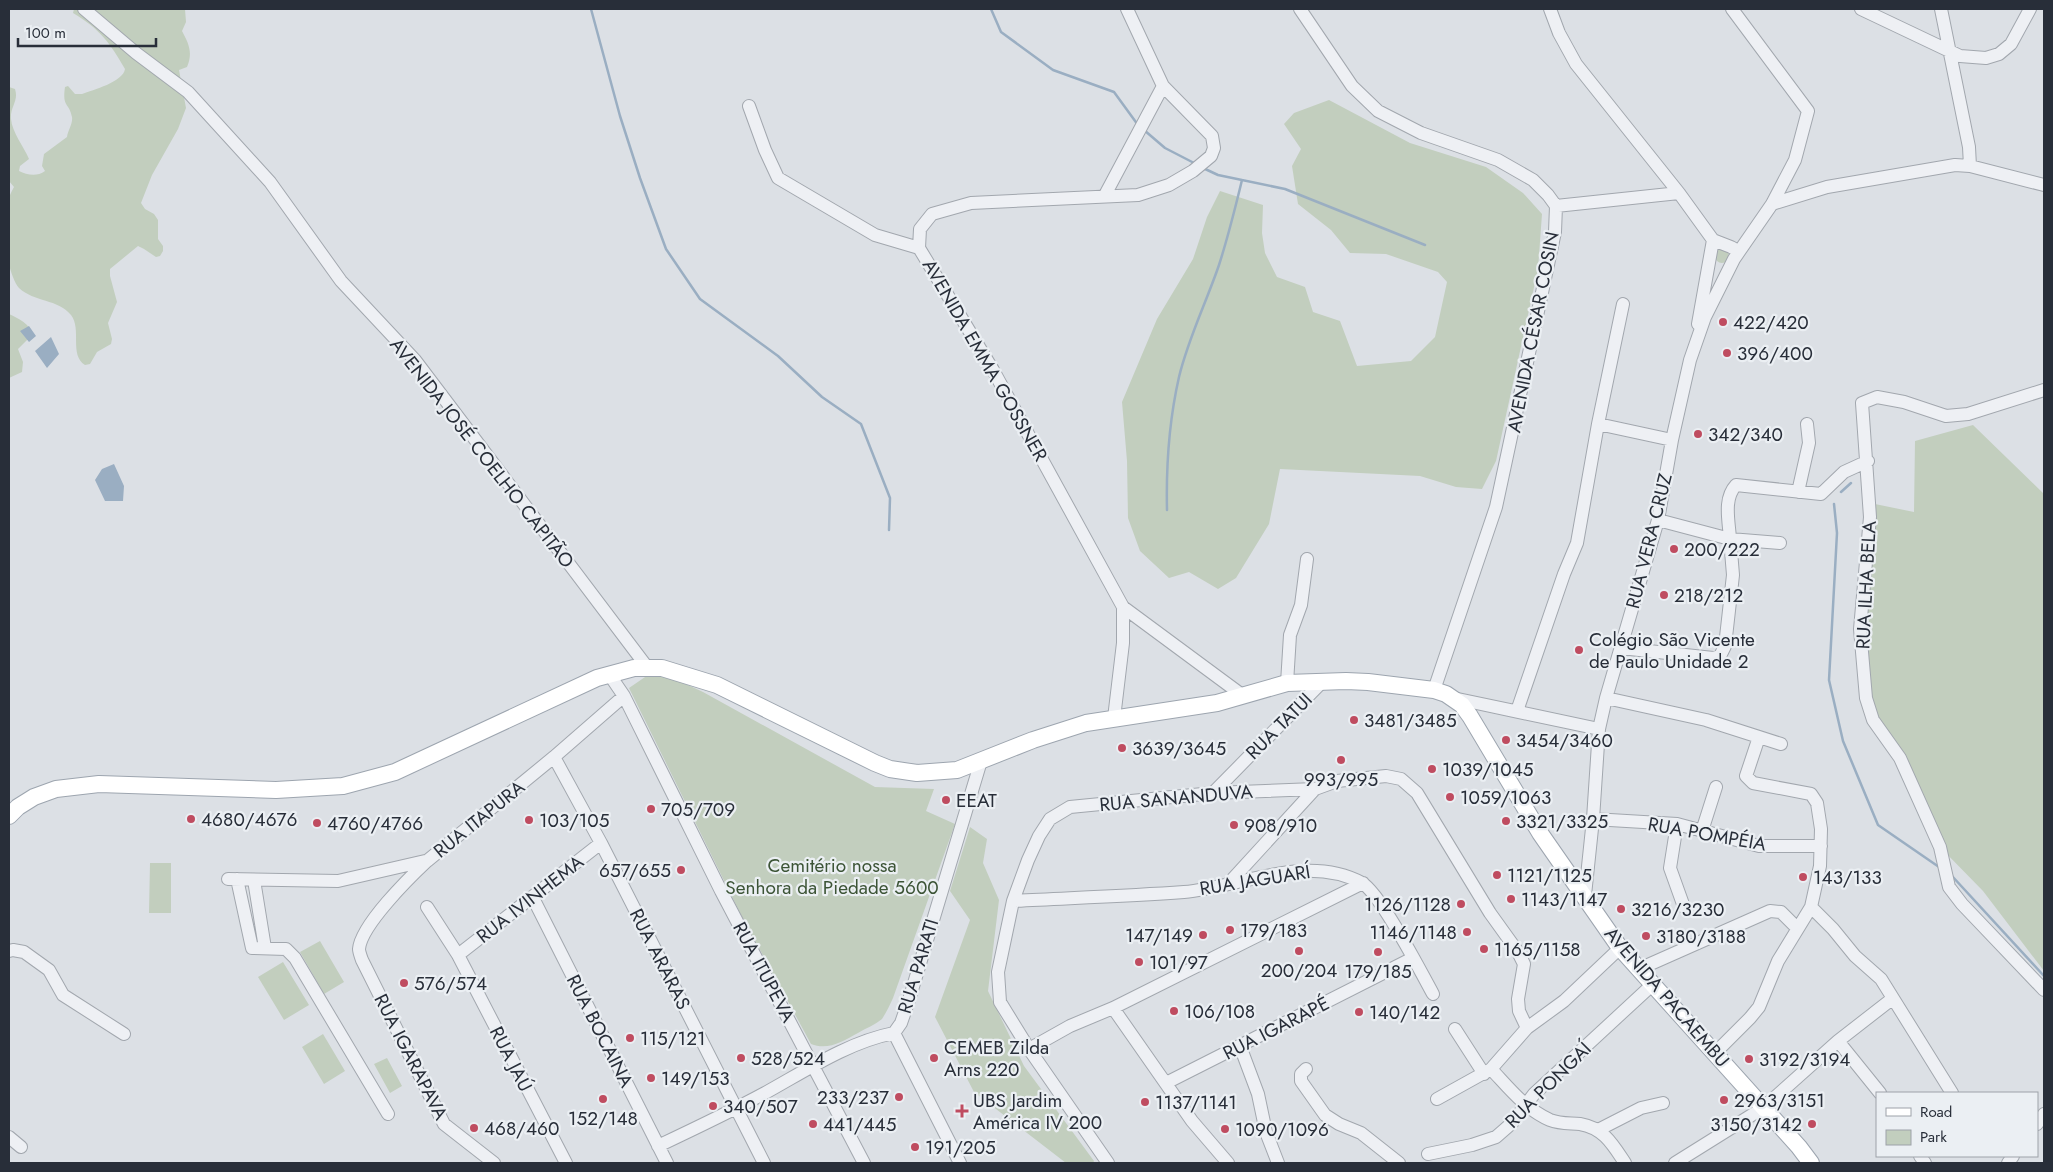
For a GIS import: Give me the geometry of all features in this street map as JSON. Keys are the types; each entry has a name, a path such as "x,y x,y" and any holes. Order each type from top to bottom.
{"main road":[{"path":"9,816 18,807 34,797 56,789 99,784 276,790 343,786 395,772 610,674 634,668 647,667 672,670 717,685 890,769 917,773 957,770 1033,740 1086,723 1217,704 1287,683 1323,681 1368,682 1434,690 1453,698"},
{"name":"AVENIDA PACAEMBU","path":"1453,698 1470,716 1540,833 1585,895 1620,948 1799,1147 1811,1163"}],"street":[{"name":"AVENIDA JOSÉ COELHO CAPITÃO","path":"84,9 136,53 188,92 270,182 341,281 415,360 647,667"},
{"name":"AVENIDA EMMA GOSSNER","path":"1127,9 1163,86 1212,136 1214,148 1211,156 1193,171 1169,185 1138,195 1105,195 971,203 932,214 920,229 919,248 994,370 1123,607 1242,696"},
{"name":"AVENIDA CÉSAR COSIN","path":"1300,9 1352,86 1378,111 1421,133 1498,160 1518,170 1533,180 1556,206 1555,232 1496,507 1434,690"},
{"path":"1550,9 1559,33 1576,64 1679,193 1713,240 1738,251"},
{"name":"RUA VERA CRUZ","path":"1585,895 1593,819 1599,729 1606,698 1658,520 1672,440 1696,342 1705,317 1738,251 1772,204 1795,160 1808,111 1732,9"},
{"path":"1861,9 1949,52 1975,58 1986,58 1999,54 2011,44 2030,9"},
{"path":"1941,9 1969,147 1970,166"},
{"path":"1105,195 1163,86"},
{"path":"750,106 765,150 778,178 875,235 919,248"},
{"path":"1772,204 1827,187 1946,167 1970,166 2044,185"},
{"path":"1556,206 1679,193"},
{"path":"1696,342 1713,240"},
{"path":"1708,261 1721,268 1730,267"},
{"path":"1517,711 1564,574 1577,543 1598,424 1623,304"},
{"name":"RUA ILHA BELA","path":"2044,390 1968,414 1946,416 1904,402 1877,397 1862,403 1868,461 1870,517 1860,629 1866,698 1873,720 1900,758 1940,847 1949,887 1962,904 2044,990"},
{"path":"1598,424 1672,440"},
{"path":"1798,492 1809,443 1807,424"},
{"path":"1621,648 1713,658 1720,656 1725,646 1733,575 1728,504 1730,492 1736,485 1821,494 1844,472 1868,461"},
{"path":"1658,520 1730,539 1780,543"},
{"path":"1287,683 1290,635 1302,605 1307,559"},
{"name":"AVENIDA EMMA GOSSNER","path":"1114,718 1123,643 1123,607"},
{"name":"RUA ITUPEVA","path":"610,674 624,696 721,891 864,1163"},
{"name":"RUA TATUI","path":"1213,793 1323,681"},
{"name":"RUA ITAPURA","path":"362,960 359,949 362,937 372,920 411,876 427,860 554,757 624,696"},
{"path":"1453,698 1599,729"},
{"path":"1606,698 1706,720 1781,744"},
{"path":"1715,1053 1759,1007 1778,961 1811,907 1820,866 1820,814 1817,803 1811,794 1753,783 1746,776 1759,737"},
{"name":"RUA ARARAS","path":"554,757 601,843 764,1163"},
{"name":"RUA PARATI","path":"658,1146 873,1037 894,1033 901,1022 909,1000 981,761"},
{"name":"RUA SANANDUVA","path":"1105,1162 1029,1049 1000,1002 998,972 1013,901 1039,836 1050,819 1070,807 1213,793 1315,789 1337,781 1386,776 1402,779 1417,793 1490,913 1518,952 1524,964 1518,999 1519,1011 1527,1028"},
{"path":"1702,831 1716,787"},
{"path":"1229,883 1315,789"},
{"name":"RUA POMPÉIA","path":"1593,819 1677,824 1759,846 1821,846"},
{"path":"1677,824 1670,868 1684,907"},
{"name":"RUA IVINHEMA","path":"458,955 601,843"},
{"path":"388,1114 295,958 286,949 252,948 232,879 338,881 427,860"},
{"name":"RUA JAGUARÍ","path":"1013,901 1186,892 1297,871 1325,870 1363,883"},
{"path":"254,880 265,948"},
{"path":"1029,1049 1070,1026 1113,1008 1363,883 1384,909 1414,958 1433,994"},
{"name":"RUA BOCAINA","path":"533,898 667,1163"},
{"name":"RUA JAÚ","path":"428,906 458,955 566,1163"},
{"path":"1811,907 1833,929 1855,956 1881,979 1951,1092"},
{"path":"1639,969 1770,912 1781,912 1797,928"},
{"path":"1437,1099 1488,1072 1527,1028 1564,1001 1620,948"},
{"path":"9,951 24,952 49,970 63,995 124,1034"},
{"name":"RUA IGARAPÉ","path":"1166,1083 1414,958"},
{"name":"RUA IGARAPAVA","path":"362,960 444,1124 494,1163"},
{"name":"RUA PONGAÍ","path":"1428,1154 1472,1145 1496,1137 1512,1123 1534,1094 1652,985"},
{"path":"1675,1163 1764,1108 1838,1041 1892,999"},
{"path":"1113,1008 1192,1121 1228,1163"},
{"path":"1455,1029 1488,1072 1525,1104 1550,1120 1560,1123 1580,1124 1598,1130 1610,1140 1625,1163"},
{"path":"894,1033 960,1163"},
{"path":"1838,1041 1879,1092"},
{"path":"1240,1046 1258,1094 1266,1132 1278,1163"},
{"path":"1306,1069 1301,1074 1301,1080 1325,1115 1338,1124 1361,1133 1399,1163"},
{"path":"1598,1130 1641,1108 1663,1103"},
{"path":"9,1137 21,1147"}],"green space":[{"path":"74,9 185,9 186,22 182,31 190,53 187,67 179,70 186,108 178,129 152,175 141,203 158,220 158,239 163,246 163,251 160,256 156,257 138,246 110,269 117,302 108,323 112,339 111,344 97,352 90,364 85,365 80,361 76,348 76,327 71,315 59,306 25,293 19,288 10,270 8,251 8,202 14,187 9,181 9,87 15,89 16,93 11,115 12,124 29,159 20,166 19,171 35,175 45,171 42,166 44,154 67,137 72,120 71,112 65,102 65,87 68,86 75,94 82,94 113,82 123,74 125,69 104,37 73,13"},
{"path":"1329,100 1410,143 1486,167 1523,193 1542,214 1538,269 1496,461 1482,489 1456,487 1420,476 1280,469 1269,524 1236,578 1218,589 1189,572 1169,578 1140,551 1128,518 1127,461 1122,402 1157,319 1193,259 1207,217 1220,191 1263,205 1262,233 1265,253 1277,277 1305,287 1313,312 1340,321 1357,366 1411,361 1435,337 1447,282 1438,272 1386,254 1350,253 1331,230 1298,204 1292,166 1301,149 1284,124 1294,113"},
{"path":"1722,249 1727,251 1729,256 1727,261 1722,263 1717,261 1715,256 1717,251"},
{"path":"9,314 26,324 32,335 18,349 23,362 22,372 9,378"},
{"path":"1973,425 2044,494 2044,971 1983,891 1940,847 1866,698 1860,629 1870,503 1914,512 1915,441"},
{"name":"Cemitério nossa Senhora da Piedade 5600","path":"648,675 675,679 703,692 875,787 934,789 926,811 955,824 893,998 882,1019 835,1044 817,1046 811,1044 739,911 629,688"},
{"path":"970,827 987,839 983,863 999,900 988,991 1024,1066 1094,1161 1093,1163 1066,1163 974,1092 935,1017 970,920 950,891"},
{"path":"150,863 171,863 171,913 149,913"},
{"path":"320,941 344,982 324,994 300,952"},
{"path":"283,962 309,1005 284,1020 258,977"},
{"path":"323,1034 345,1071 324,1084 302,1047"},
{"path":"387,1058 402,1086 390,1093 374,1064"}],"water":[{"path":"29,326 36,336 29,342 20,331"},
{"path":"51,337 59,354 47,368 35,351"},
{"path":"114,464 124,486 123,501 105,501 95,480 102,469"}],"waterway":[{"path":"591,9 620,116 666,249 700,299 778,356 822,397 861,424 890,498 889,530"},
{"path":"991,9 1001,32 1053,70 1114,92 1138,125"},
{"path":"1144,130 1165,148 1196,164"},
{"path":"1203,168 1218,175 1285,189 1425,245"},
{"path":"1167,510 1169,443 1179,377 1192,335 1219,265 1242,180"},
{"path":"1841,492 1851,483"},
{"path":"1834,504 1837,533 1829,680 1843,741 1878,825 1939,867"},
{"path":"1952,876 2044,976"}],"place":[{"name":"422/420","path":"1723,322"},
{"name":"396/400","path":"1727,353"},
{"name":"342/340","path":"1698,434"},
{"name":"200/222","path":"1674,549"},
{"name":"218/212","path":"1664,595"},
{"name":"Colégio São Vicente de Paulo Unidade 2","path":"1579,650"},
{"name":"3481/3485","path":"1354,720"},
{"name":"3454/3460","path":"1506,740"},
{"name":"3639/3645","path":"1122,748"},
{"name":"993/995","path":"1341,760"},
{"name":"1039/1045","path":"1432,769"},
{"name":"1059/1063","path":"1450,797"},
{"name":"EEAT","path":"946,800"},
{"name":"705/709","path":"651,809"},
{"name":"4680/4676","path":"191,819"},
{"name":"103/105","path":"529,820"},
{"name":"3321/3325","path":"1506,821"},
{"name":"4760/4766","path":"317,823"},
{"name":"908/910","path":"1234,825"},
{"name":"657/655","path":"681,870"},
{"name":"1121/1125","path":"1497,875"},
{"name":"143/133","path":"1803,877"},
{"name":"1143/1147","path":"1511,899"},
{"name":"1126/1128","path":"1461,904"},
{"name":"3216/3230","path":"1621,909"},
{"name":"179/183","path":"1230,930"},
{"name":"1146/1148","path":"1467,932"},
{"name":"147/149","path":"1203,935"},
{"name":"3180/3188","path":"1646,936"},
{"name":"1165/1158","path":"1484,949"},
{"name":"200/204","path":"1299,951"},
{"name":"179/185","path":"1378,952"},
{"name":"101/97","path":"1139,962"},
{"name":"576/574","path":"404,983"},
{"name":"106/108","path":"1174,1011"},
{"name":"140/142","path":"1359,1012"},
{"name":"115/121","path":"630,1038"},
{"name":"528/524","path":"741,1058"},
{"name":"CEMEB Zilda Arns 220","path":"934,1058"},
{"name":"3192/3194","path":"1749,1059"},
{"name":"149/153","path":"651,1078"},
{"name":"233/237","path":"899,1097"},
{"name":"152/148","path":"603,1099"},
{"name":"2963/3151","path":"1724,1100"},
{"name":"1137/1141","path":"1145,1102"},
{"name":"340/507","path":"713,1106"},
{"name":"UBS Jardim América IV 200","path":"962,1111"},
{"name":"441/445","path":"813,1124"},
{"name":"3150/3142","path":"1812,1124"},
{"name":"468/460","path":"474,1128"},
{"name":"1090/1096","path":"1225,1129"},
{"name":"191/205","path":"915,1147"}]}
